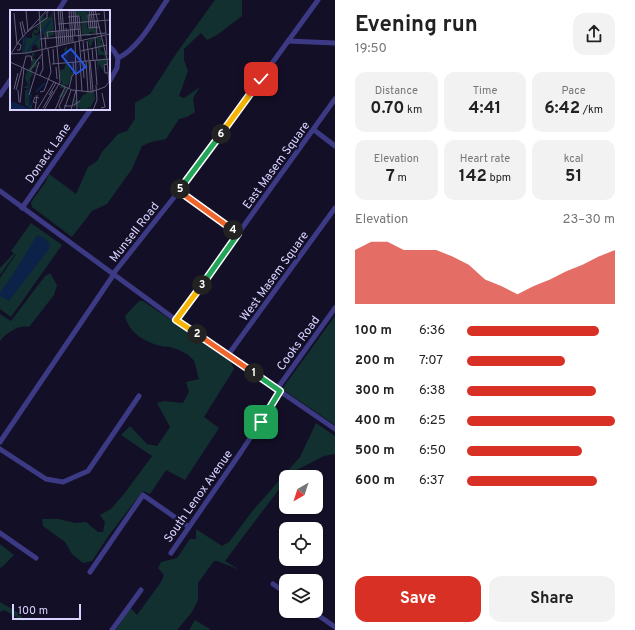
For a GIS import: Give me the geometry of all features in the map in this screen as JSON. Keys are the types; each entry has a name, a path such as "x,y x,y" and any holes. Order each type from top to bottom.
{"street":[{"path":"59,10 65,0"},
{"path":"118,58 126,54 134,47 168,0"},
{"name":"Munsell Road","path":"0,442 113,274 179,191 318,0"},
{"path":"288,41 335,43"},
{"path":"110,47 118,58 117,68 110,80"},
{"path":"0,95 10,80"},
{"name":"East Masem Square","path":"176,320 335,99"},
{"name":"Donack Lane","path":"22,208 90,110"},
{"path":"314,130 335,146"},
{"path":"0,191 176,320 335,429"},
{"path":"179,191 238,234"},
{"name":"West Masem Square","path":"228,355 335,208"},
{"name":"Cooks Road","path":"279,390 335,308"},
{"name":"South Lenox Avenue","path":"171,553 241,452 279,390"},
{"path":"0,449 46,479 63,482 88,471 139,396"},
{"path":"90,572 143,496 189,527"},
{"path":"0,533 36,558"},
{"path":"272,584 279,588"},
{"path":"112,630 140,590"},
{"path":"323,618 335,626"}],"green space":[{"path":"215,0 242,0 242,16 217,35 207,40 201,33 184,49 184,60 188,71 179,96 184,98 200,87 193,98 195,112 187,117 179,119 166,139 151,142 142,146 132,169 107,204 92,211 72,237 32,207 31,202 45,183 49,174 76,194 88,167 97,161 102,152 118,134 127,131 135,119 135,103 150,94 178,51"},
{"path":"31,223 62,245 11,317 0,309 0,278 16,254 0,275 0,268 14,253 11,251"},
{"path":"50,273 57,285 54,295 29,327 25,326 17,328 5,335 0,341 0,314 11,321 45,276"},
{"path":"139,301 143,301 230,360 234,369 204,417 219,428 185,480 166,470 150,494 143,491 109,535 92,561 83,563 72,554 65,542 43,526 42,519 59,519 75,523 86,522 98,532 103,532 105,522 100,515 111,509 152,456 121,435 130,426 147,444 157,446 170,427 157,403 164,401 183,403 189,392 186,382 199,379 194,361 190,356 177,349 149,342 138,336 130,327 125,316"},
{"path":"335,316 335,425 282,389"},
{"path":"316,423 335,436 335,454 324,456 297,470 288,470 300,457"},
{"path":"279,481 279,489 225,561 240,570 214,561 198,583 198,600 192,612 177,630 116,630 130,607 137,615 161,582 164,575 158,568 161,562 177,558 190,539 196,539 196,529 222,546 229,542 254,509"},
{"path":"0,544 14,555 1,568 0,567"},
{"path":"0,602 19,613 25,622 4,610 0,612"},
{"path":"195,620 210,629 210,630 189,630"}],"water":[{"path":"37,235 43,237 50,244 49,249 9,301 0,296 0,293"}],"route":[{"path":"261,79 179,191 238,234 176,320 280,391 261,422"}]}
